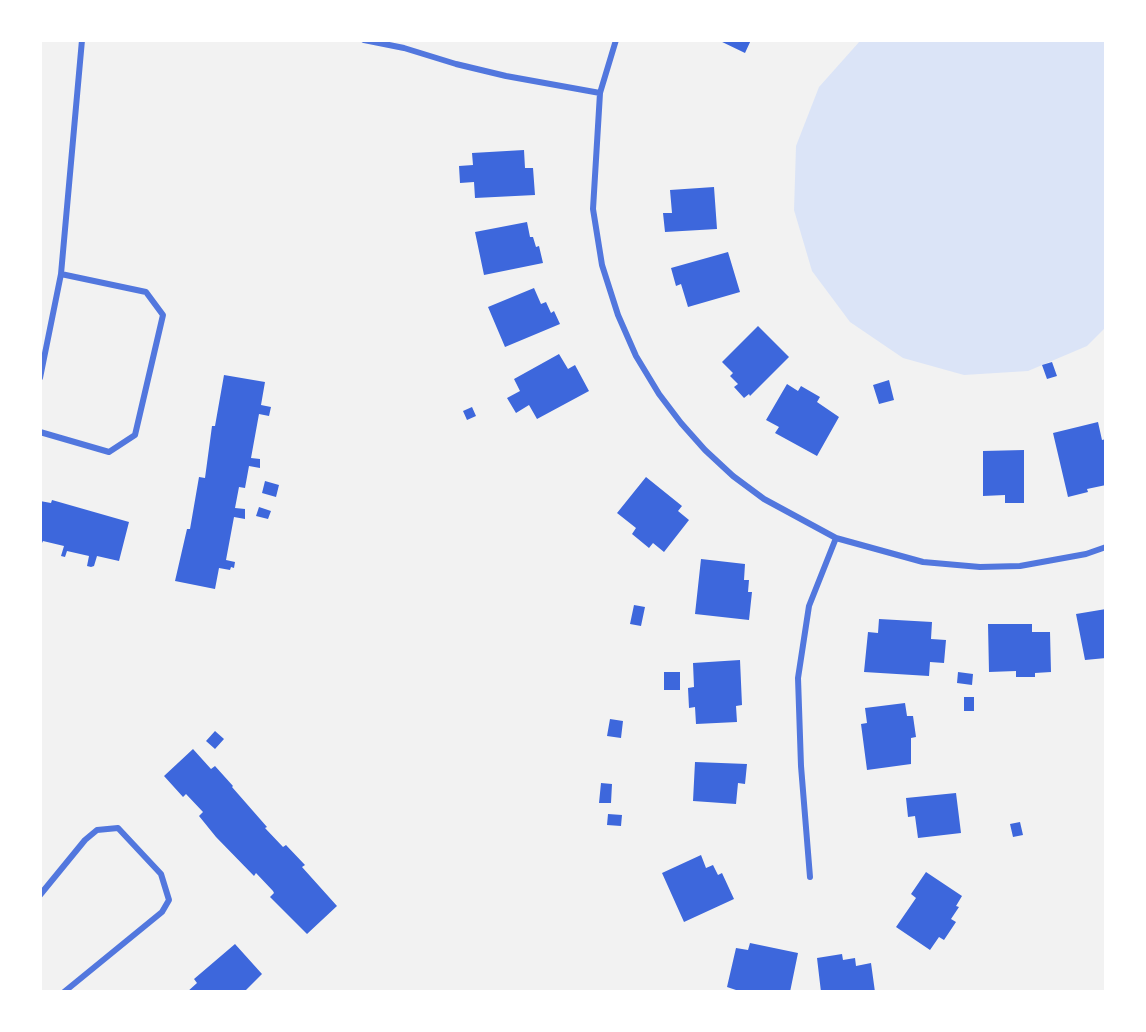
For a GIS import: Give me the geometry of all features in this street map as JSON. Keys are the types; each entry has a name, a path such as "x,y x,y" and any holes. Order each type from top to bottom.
{"street":[{"path":"40,378 61,274 82,40"},
{"path":"364,40 404,48 507,76 600,93"},
{"path":"616,40 600,93 593,209 602,265 618,315 636,356 659,394 705,450 733,476 764,499 836,538 923,562 980,567 1020,566 1106,548"},
{"path":"40,432 109,452 135,435 163,315 146,292 61,274"},
{"path":"810,877 801,766 798,678 809,606 836,538"},
{"path":"40,895 97,830 118,828 161,874 170,900 162,912 64,992"}],"shaded area":[{"path":"1103,40 1106,43 1105,328 1087,346 1028,371 964,375 903,358 850,322 812,271 794,210 796,146 819,87 860,41"}],"building":[{"path":"718,40 751,40 745,53"},
{"path":"524,150 525,168 533,168 535,195 475,198 474,182 460,183 459,166 473,165 472,153"},
{"path":"714,187 717,229 665,232 663,213 672,213 670,190"},
{"path":"527,222 530,237 533,237 536,247 539,246 543,263 484,275 475,232"},
{"path":"728,252 740,292 688,307 681,284 676,286 671,268"},
{"path":"534,288 541,304 546,302 551,313 554,311 560,324 505,347 488,307"},
{"path":"758,326 789,357 750,396 749,394 744,398 734,387 738,384 730,376 733,373 722,362"},
{"path":"559,354 568,369 575,365 589,391 537,419 529,405 516,413 507,398 520,391 514,379"},
{"path":"1052,362 1057,376 1047,379 1042,365"},
{"path":"224,375 265,382 261,405 271,407 269,416 259,414 251,458 260,459 260,468 249,466 245,488 239,487 235,508 245,509 245,519 234,517 226,560 235,562 234,568 231,567 230,570 219,568 215,589 175,581 187,529 190,529 199,477 205,478 212,426 215,426"},
{"path":"889,380 894,400 879,404 873,385"},
{"path":"787,384 798,391 801,386 820,397 817,402 839,417 817,456 775,433 779,427 766,420"},
{"path":"472,407 476,416 467,420 463,411"},
{"path":"1098,422 1102,440 1106,439 1106,485 1087,489 1088,492 1068,497 1053,433"},
{"path":"1024,450 1024,503 1005,503 1005,495 983,496 983,451"},
{"path":"646,477 682,506 678,511 689,520 664,552 653,543 649,548 632,534 636,528 617,513"},
{"path":"265,481 279,485 276,497 262,493"},
{"path":"52,500 129,522 119,561 97,556 94,566 91,567 87,566 89,556 67,551 65,557 61,556 64,546 40,542 40,501 51,503"},
{"path":"259,507 271,511 268,519 256,516"},
{"path":"701,559 745,564 744,580 749,580 748,592 752,592 749,620 695,614"},
{"path":"634,605 645,607 641,626 630,624"},
{"path":"1106,609 1106,658 1085,660 1076,614"},
{"path":"879,619 932,622 931,639 946,640 944,663 930,662 929,676 864,672 868,632 878,633"},
{"path":"988,624 1032,624 1032,632 1050,632 1051,672 1035,673 1035,677 1016,677 1016,671 989,672"},
{"path":"740,660 742,705 736,706 737,722 696,724 695,707 689,708 688,688 694,687 693,663"},
{"path":"664,672 680,672 680,690 664,690"},
{"path":"958,672 973,674 972,685 957,683"},
{"path":"964,697 974,697 974,711 964,711"},
{"path":"905,703 907,716 913,716 916,737 911,738 911,764 867,770 861,724 867,723 865,708"},
{"path":"610,719 623,721 621,738 607,736"},
{"path":"215,731 224,739 215,749 206,741"},
{"path":"193,749 211,769 215,766 267,827 265,828 305,865 302,867 337,906 307,934 270,897 273,891 256,873 254,876 216,837 199,816 203,812 186,794 183,797 164,776"},
{"path":"695,762 747,764 745,784 738,783 736,804 693,801"},
{"path":"601,783 612,784 611,803 599,803"},
{"path":"956,793 961,833 918,838 915,816 908,817 906,798"},
{"path":"608,814 622,815 621,826 607,825"},
{"path":"1020,822 1023,835 1013,837 1010,824"},
{"path":"701,855 706,868 713,865 718,875 722,873 734,899 684,922 662,873"},
{"path":"926,872 962,896 956,906 959,907 951,919 956,922 944,940 939,937 930,950 896,927 916,898 911,894"},
{"path":"750,943 798,953 790,992 742,992 727,987 736,948 748,950"},
{"path":"235,944 262,974 246,990 247,992 187,992 197,983 194,979"},
{"path":"842,954 843,960 855,958 856,966 871,963 875,992 821,992 817,958"}]}
